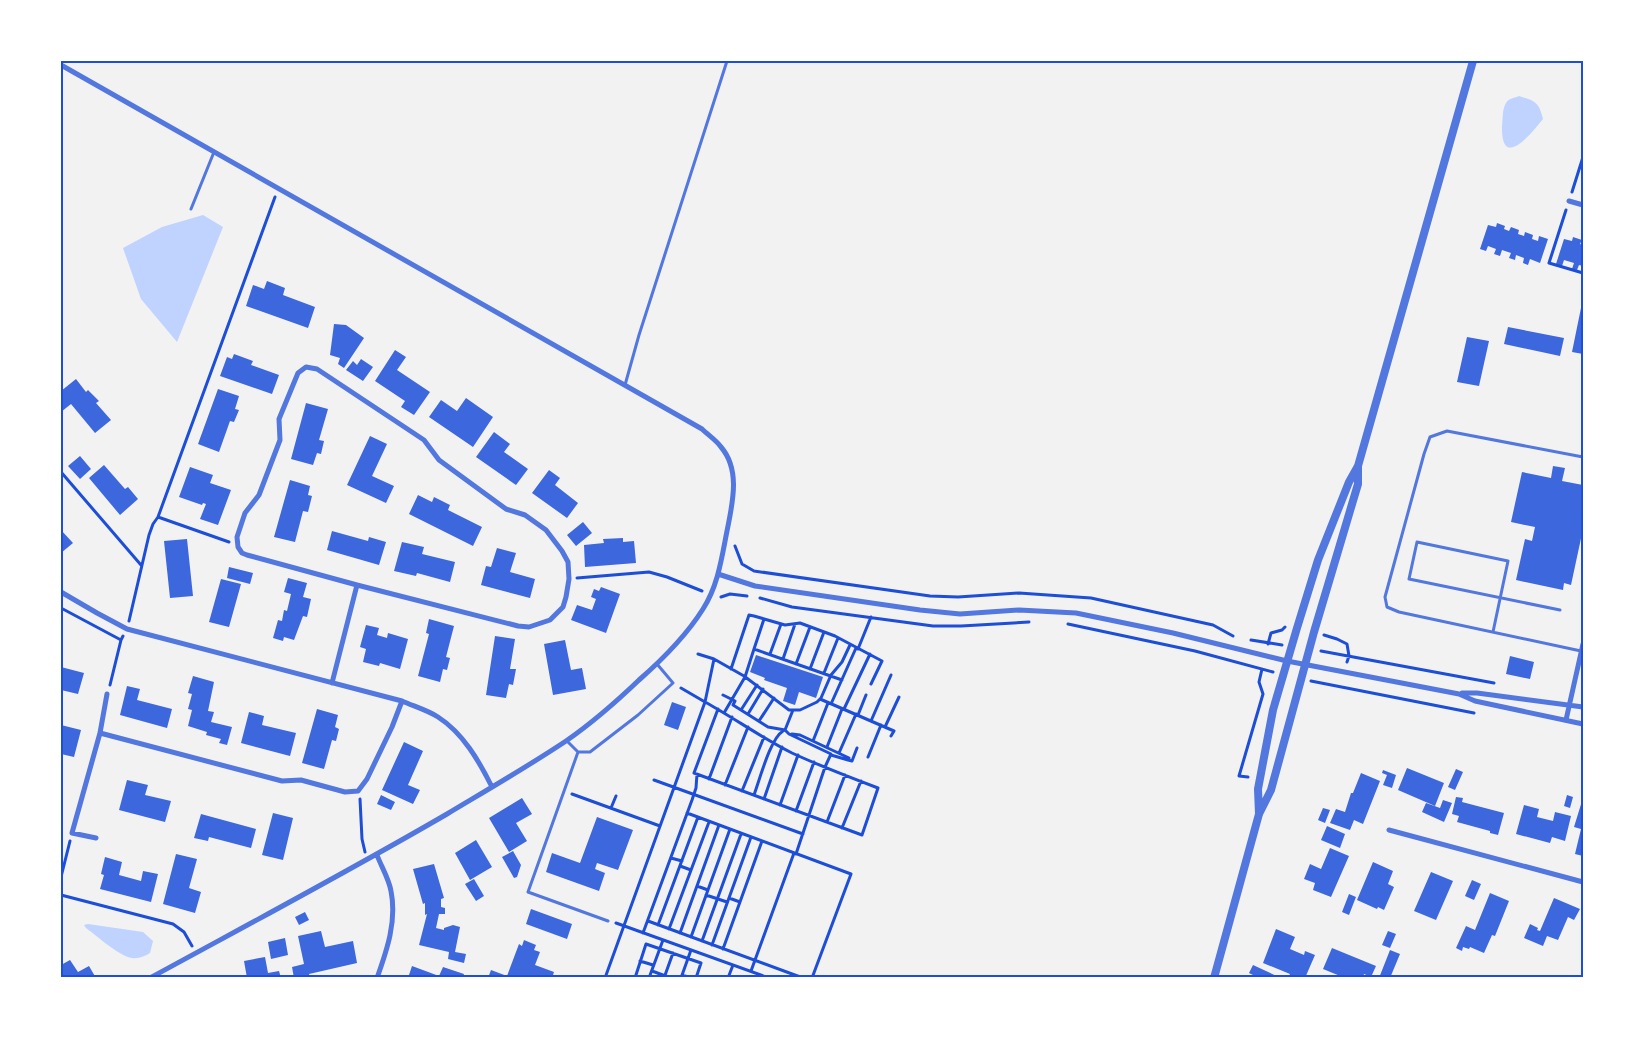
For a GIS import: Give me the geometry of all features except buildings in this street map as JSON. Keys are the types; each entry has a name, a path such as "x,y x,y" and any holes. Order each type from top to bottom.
{"street":[{"path":"1214,978 1259,814 1271,790 1358,484 1358,466 1473,61"},
{"path":"61,65 702,429 722,447 731,464 734,480 732,504 718,574 711,595 682,637 657,664 611,706 567,740 377,855 150,978"},
{"path":"1569,201 1583,205"},
{"path":"312,367 424,440 439,460 506,509 525,515 546,530 568,562 569,579 563,607 556,615 550,620 529,627 518,626 247,555 242,553 237,543 237,537 245,514 260,496 280,440 280,420 296,376 301,369 312,367"},
{"path":"1259,814 1258,789 1273,710 1318,560 1348,482 1358,466"},
{"path":"718,574 755,586 920,610 960,614 1019,610 1076,612 1305,665 1459,694 1475,700 1583,724"},
{"path":"332,683 356,585"},
{"path":"61,592 127,629 402,701 438,717 460,736 479,760 492,787"},
{"path":"1566,720 1583,644"},
{"path":"1459,694 1477,692 1583,707"},
{"path":"96,838 72,833 100,733 107,694"},
{"path":"100,733 282,781 301,780 345,792 358,791 367,779 392,727 402,701"},
{"path":"1390,830 1583,882"},
{"path":"377,855 391,889 393,911 387,951 377,978"}],"lane":[{"path":"625,385 645,317 728,61"},
{"path":"190,209 214,152"},
{"path":"1581,651 1399,612 1387,607 1385,597 1430,437 1447,431 1583,457"},
{"path":"1494,632 1501,598 1508,561 1417,542 1409,579 1501,598 1560,610"},
{"path":"567,740 578,752 590,752 638,715 673,683 657,664"},
{"path":"578,752 528,892 608,921"}],"path":[{"path":"1583,157 1549,263 1583,273"},
{"path":"107,694 121,640 127,629 153,524 158,517 278,187"},
{"path":"61,472 142,566"},
{"path":"158,517 237,543"},
{"path":"569,579 649,572 667,577 711,595"},
{"path":"707,602 717,603 721,596 738,594 792,607 933,626 1038,623"},
{"path":"61,608 121,640"},
{"path":"731,669 749,615 781,624 800,623 838,638 870,654 882,661 872,684"},
{"path":"813,741 829,703 871,618"},
{"path":"724,713 746,677 764,619"},
{"path":"770,654 781,624"},
{"path":"783,659 795,624"},
{"path":"1067,624 1195,650 1283,675"},
{"path":"796,664 810,627"},
{"path":"810,668 824,632"},
{"path":"824,673 838,638"},
{"path":"698,654 714,659 746,677 789,710 800,710 820,700 831,675 842,662 850,645"},
{"path":"754,649 842,680"},
{"path":"827,747 870,654"},
{"path":"605,978 705,702 714,659"},
{"path":"871,721 891,675"},
{"path":"1301,679 1475,713"},
{"path":"673,683 782,747 825,767 878,788 862,835 696,774"},
{"path":"742,710 757,685"},
{"path":"748,715 763,689"},
{"path":"724,695 734,702 733,705 768,727 785,730 789,734 830,755 852,761 857,748"},
{"path":"840,753 866,695"},
{"path":"868,757 898,697"},
{"path":"759,721 774,698"},
{"path":"820,700 894,731 891,736"},
{"path":"644,933 694,796 696,774 694,773 718,709"},
{"path":"754,795 774,742 780,732 785,730 793,710"},
{"path":"709,779 732,717"},
{"path":"725,785 748,727"},
{"path":"789,734 800,734 840,753 849,758 848,760"},
{"path":"742,791 764,737"},
{"path":"764,799 782,747"},
{"path":"780,805 798,755"},
{"path":"751,971 803,834 830,755"},
{"path":"796,811 814,762"},
{"path":"827,822 845,775"},
{"path":"654,780 803,834"},
{"path":"842,828 861,781"},
{"path":"358,791 361,804 363,848 368,860"},
{"path":"564,791 660,826"},
{"path":"611,808 616,796"},
{"path":"687,813 851,874 812,978"},
{"path":"658,925 698,817"},
{"path":"669,930 709,822"},
{"path":"680,933 719,825"},
{"path":"691,937 730,829"},
{"path":"61,877 72,833"},
{"path":"702,941 742,834"},
{"path":"712,945 751,837"},
{"path":"723,949 762,841"},
{"path":"671,858 682,861"},
{"path":"680,866 691,870"},
{"path":"697,886 708,890"},
{"path":"61,895 174,924 184,932 196,953"},
{"path":"706,895 717,899 740,902"},
{"path":"608,921 769,978"},
{"path":"648,922 803,978"},
{"path":"649,978 663,940"},
{"path":"634,978 646,944 701,963 696,978"},
{"path":"691,950 681,976 691,978"},
{"path":"665,977 673,953"},
{"path":"640,961 654,965"},
{"path":"728,978 733,965"},
{"path":"652,971 671,978"}],"water":[{"path":"1519,96 1535,103 1540,109 1543,119 1524,140 1511,148 1506,146 1503,139 1503,111 1507,101"},
{"path":"203,215 223,227 177,342 141,299 123,248 162,227"},
{"path":"84,925 143,932 153,941 150,953 137,958 127,956 115,950 86,928"}]}
